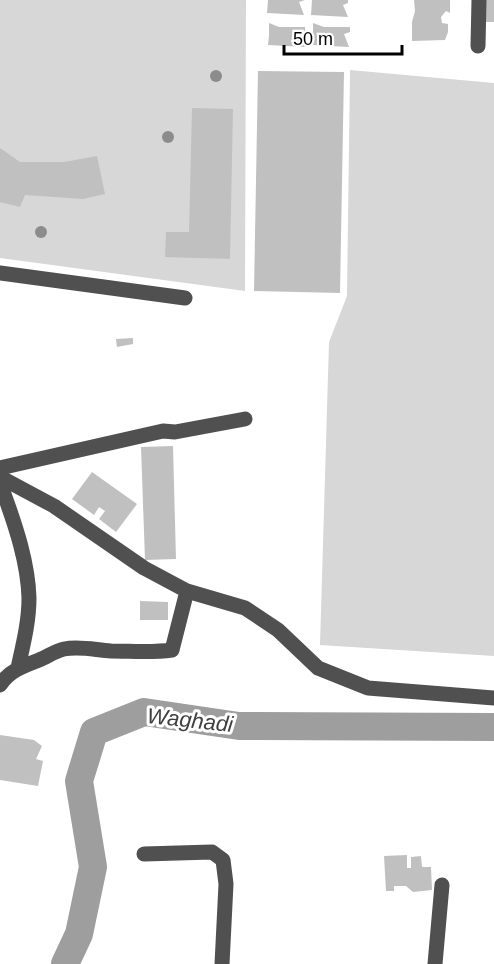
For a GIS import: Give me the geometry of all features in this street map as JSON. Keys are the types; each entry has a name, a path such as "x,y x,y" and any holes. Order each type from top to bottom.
{"street":[{"path":"478,46 479,0"},
{"path":"0,273 185,298"},
{"path":"0,468 162,430 175,432 245,418"},
{"path":"0,477 54,506 144,568 187,591 245,608 278,630 318,668 368,688 494,698"},
{"path":"0,488 8,503 23,556 29,598 26,631 18,668"},
{"path":"0,685 18,668 62,650 74,648 158,652 172,650 187,591"},
{"path":"144,854 213,852 223,860 226,884 222,964"},
{"path":"435,964 442,885"}],"shaded area":[{"path":"0,0 246,0 245,291 0,258"},
{"path":"350,70 494,83 494,656 320,645 329,342 347,296"}],"building":[{"path":"268,0 305,0 299,2 304,15 267,13"},
{"path":"312,0 348,0 348,3 343,5 348,17 311,15"},
{"path":"414,0 450,0 450,13 446,11 441,17 442,23 448,24 445,40 412,41"},
{"path":"485,0 494,0 494,22 485,22"},
{"path":"269,23 279,27 305,27 305,32 300,34 305,47 268,45"},
{"path":"313,23 324,27 350,27 350,32 344,34 349,47 313,45"},
{"path":"258,71 344,72 340,293 254,291"},
{"path":"192,108 233,109 230,259 165,257 166,232 189,232"},
{"path":"0,148 20,162 64,162 97,156 105,194 83,199 25,195 20,207 0,202"},
{"path":"133,338 133,344 117,347 116,339"},
{"path":"173,446 176,559 145,560 141,447"},
{"path":"92,472 137,504 116,532 99,519 105,511 99,507 94,515 72,499"},
{"path":"140,601 168,602 168,620 140,620"},
{"path":"0,735 34,740 42,746 36,759 43,761 38,786 0,780"},
{"path":"407,855 407,868 411,868 411,857 421,856 422,867 431,867 432,890 413,892 406,886 394,886 394,891 386,891 384,856"}],"waterway":[{"name":"Waghadi","path":"65,964 79,934 93,867 79,781 94,732 144,712 239,726 494,727"}]}
